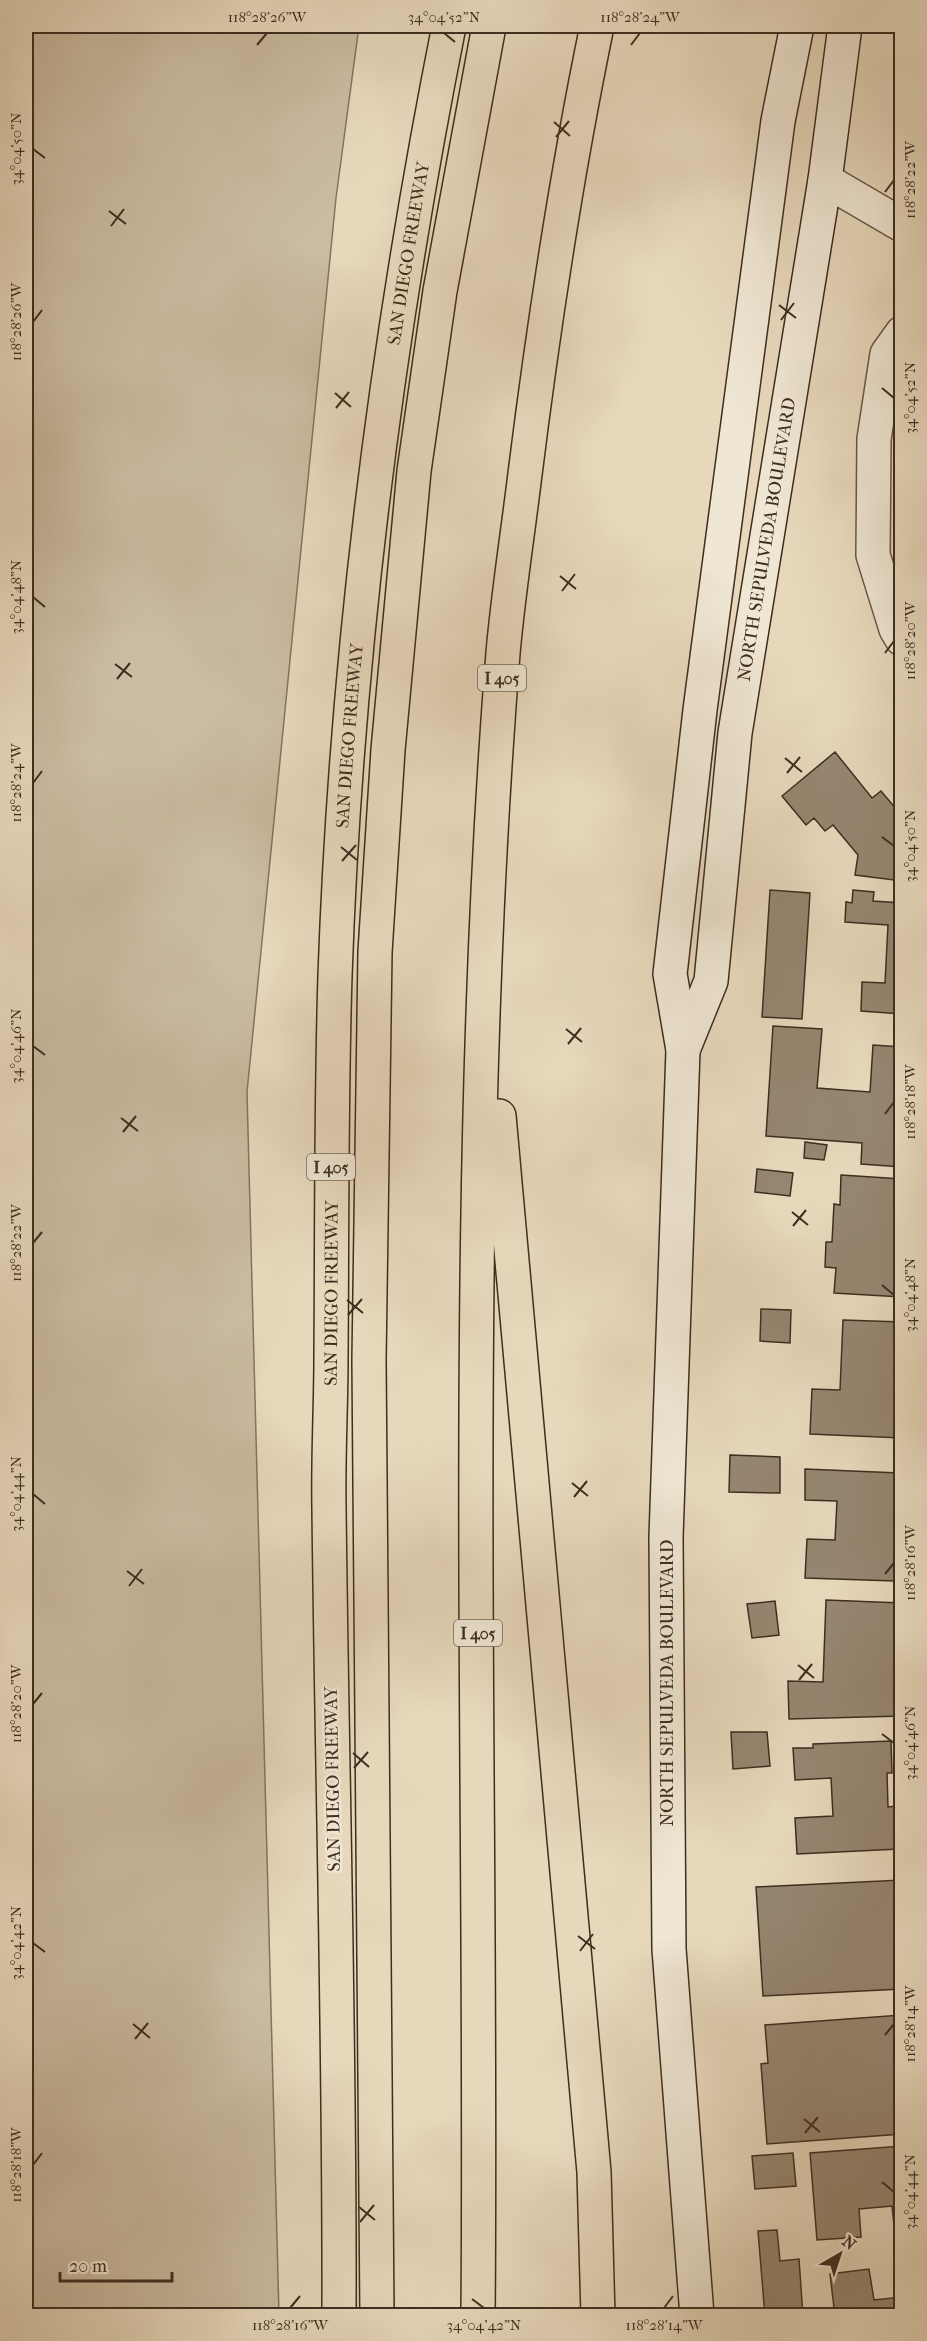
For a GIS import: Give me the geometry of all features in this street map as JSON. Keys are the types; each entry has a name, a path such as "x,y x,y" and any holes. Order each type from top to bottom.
{"highway":[{"name":"SAN DIEGO FREEWAY","path":"339,2316 329,1498 331,1173 336,971 348,760 366,558 394,347 424,153 449,26"},
{"path":"377,2316 369,1360 375,952 388,750 414,471 440,291 489,26"},
{"name":"I 405","path":"478,2316 477,1300 484,951 507,625 555,258 597,26"},
{"path":"484,951 594,2172 598,2316"}],"main road":[{"name":"NORTH SEPULVEDA BOULEVARD","path":"697,2316 689,2233 669,1926 666,1537 682,1050 670,974 700,710 778,121 796,26"},
{"name":"NORTH SEPULVEDA BOULEVARD","path":"682,1050 711,981 735,734 825,180 845,26"},
{"path":"825,180 902,225"},
{"path":"902,333 887,354 874,439 873,543 873,555 896,629 902,639"}],"shaded area":[{"path":"26,26 359,26 336,198 247,1092 279,2315 26,2315"}],"building":[{"path":"835,752 872,798 881,791 902,816 902,881 855,875 858,855 833,825 825,831 814,818 806,825 782,796"},
{"path":"770,890 810,893 802,1019 762,1017"},
{"path":"853,890 874,892 873,901 902,903 902,1014 861,1011 862,982 885,983 888,925 845,922 846,902 852,903"},
{"path":"773,1026 822,1029 817,1088 870,1092 873,1045 902,1047 902,1167 861,1164 862,1143 766,1136"},
{"path":"805,1142 827,1145 824,1160 804,1158"},
{"path":"757,1169 793,1173 790,1196 755,1192"},
{"path":"841,1175 902,1179 902,1297 834,1293 836,1268 825,1267 826,1242 832,1242 834,1204 840,1205"},
{"path":"761,1309 791,1310 790,1343 760,1341"},
{"path":"843,1320 902,1322 902,1438 810,1434 812,1389 840,1390"},
{"path":"730,1455 780,1457 780,1493 729,1492"},
{"path":"805,1469 899,1473 895,1581 805,1578 807,1539 835,1540 837,1501 805,1500"},
{"path":"826,1600 901,1603 898,1686 902,1686 902,1716 789,1719 788,1681 823,1682"},
{"path":"775,1601 779,1635 752,1638 747,1604"},
{"path":"731,1732 767,1732 770,1766 733,1769"},
{"path":"891,1741 892,1773 887,1773 888,1807 897,1806 899,1849 797,1854 795,1818 833,1816 831,1778 795,1780 793,1748 813,1748 813,1744"},
{"path":"902,1880 902,1989 763,1996 756,1887"},
{"path":"902,2015 902,2134 767,2144 761,2064 768,2063 765,2025"},
{"path":"902,2146 902,2234 895,2235 892,2206 859,2209 861,2237 817,2240 810,2153"},
{"path":"793,2153 796,2186 755,2189 752,2156"},
{"path":"777,2230 780,2261 799,2259 803,2316 765,2316 758,2231"},
{"path":"869,2269 874,2300 902,2297 902,2316 835,2316 830,2274"}]}
